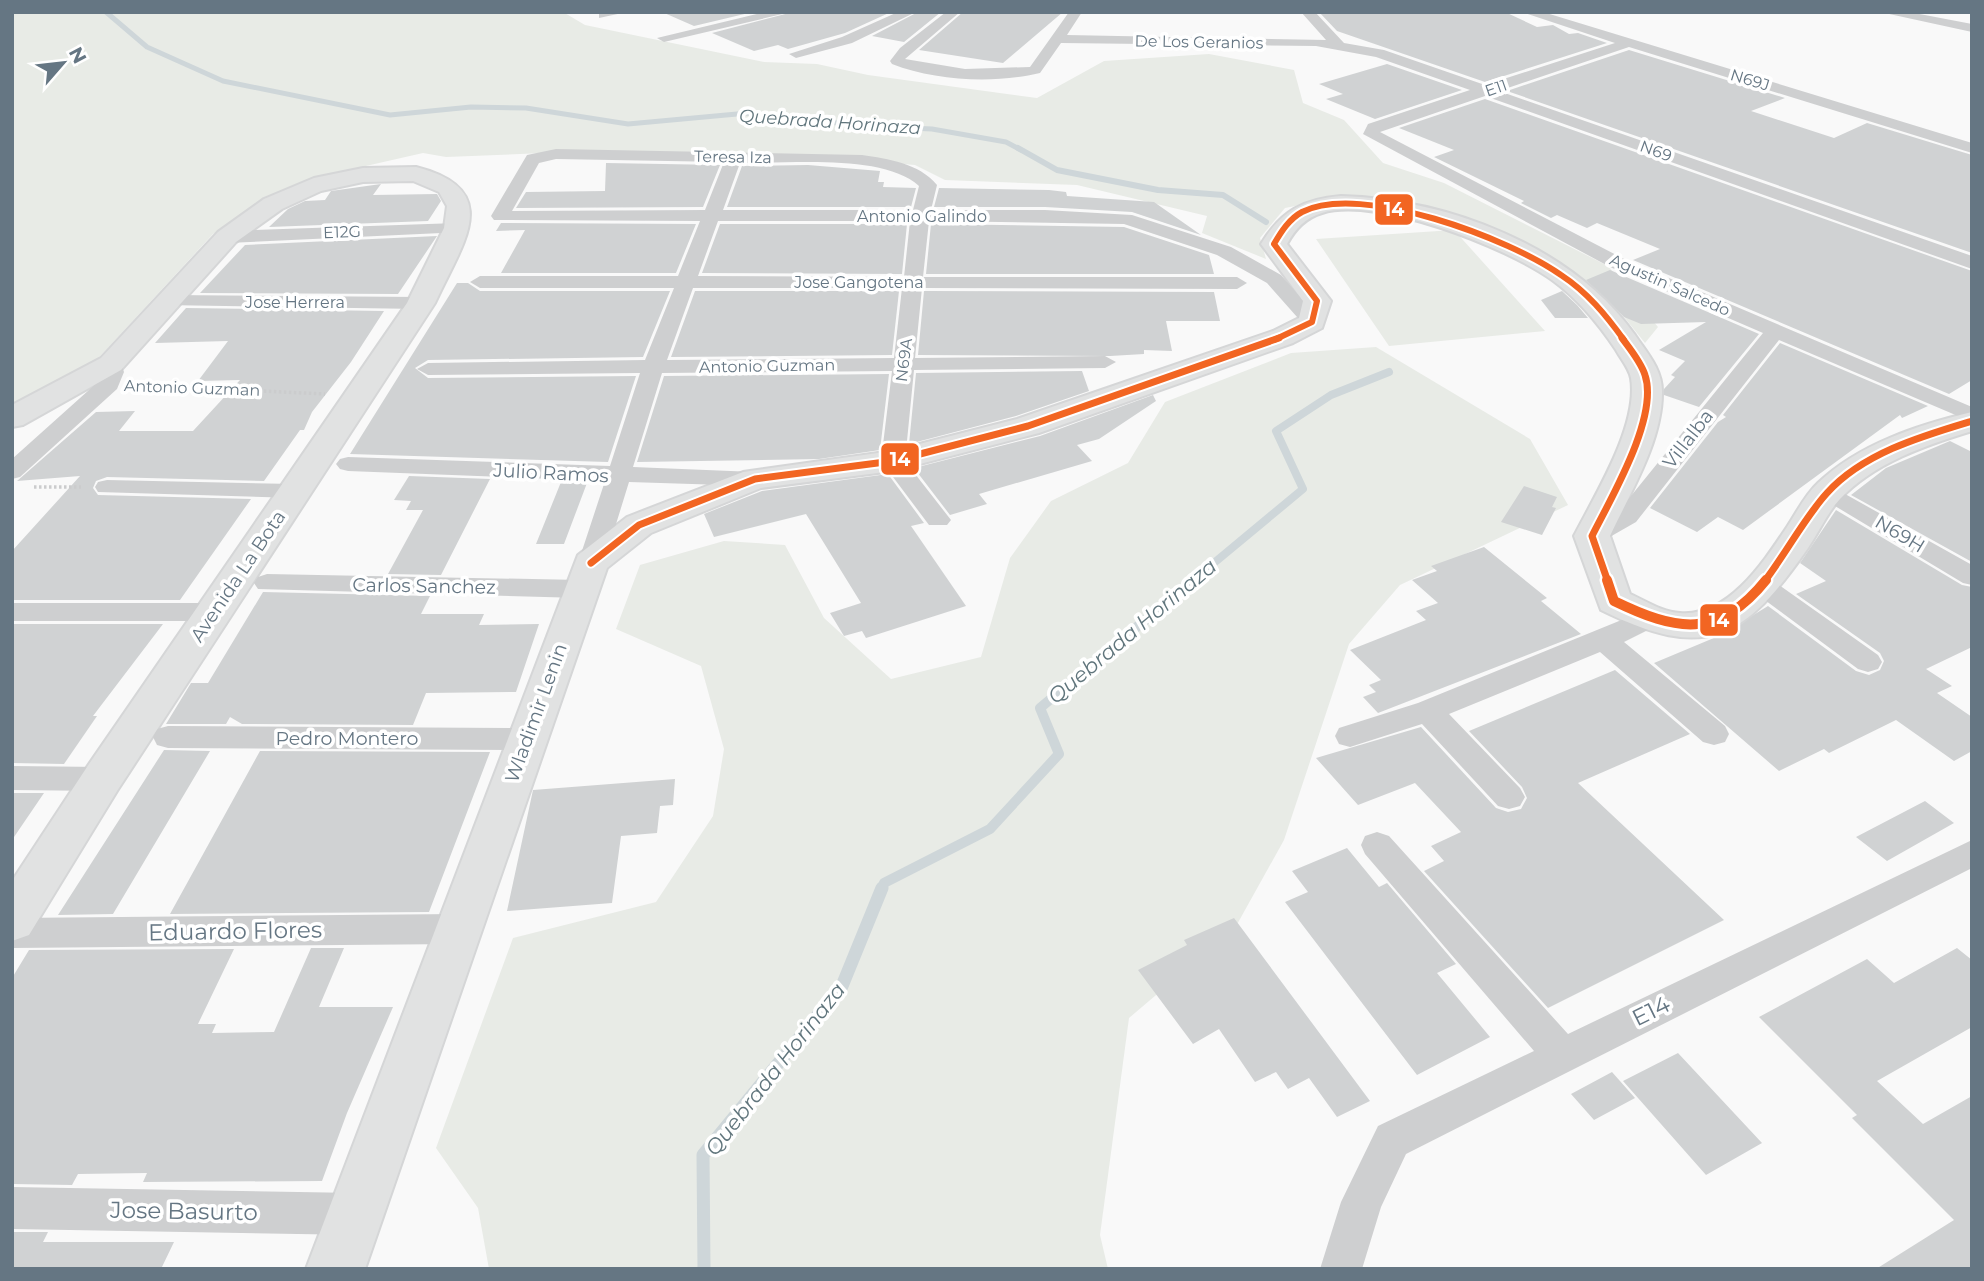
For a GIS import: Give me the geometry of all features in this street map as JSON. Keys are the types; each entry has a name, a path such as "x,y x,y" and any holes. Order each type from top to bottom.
{"street":[{"path":"604,15 621,12"},
{"path":"664,38 785,12"},
{"path":"796,54 847,40 911,12"},
{"path":"954,12 922,40 901,52 897,61 905,65 1007,76 1035,70 1060,39 1076,12"},
{"path":"1307,12 1339,45"},
{"name":"N69J","path":"1528,12 1972,148"},
{"path":"1886,12 1972,28"},
{"name":"De Los Geranios","path":"1060,39 1339,45"},
{"name":"E11","path":"1376,138 1371,134 1374,127 1629,43"},
{"name":"N69","path":"1339,45 1379,53 1972,263"},
{"name":"Agustin Salcedo","path":"1376,138 1617,263 1775,331 1967,425"},
{"name":"Teresa Iza","path":"500,216 533,159 556,154 862,160 911,172 928,185"},
{"name":"Wladimir Lenin","path":"335,1269 586,576 653,368 734,156"},
{"path":"19,479 227,237 273,204 314,185 363,174 416,174 448,187 459,206 457,228"},
{"name":"N69A","path":"893,461 920,216 928,185"},
{"path":"1312,322 1317,300 1274,244 1285,226 1303,211 1337,204 1376,204 1464,227 1540,260 1578,286 1614,322 1646,378 1642,429 1592,536 1614,601 1646,619 1685,627 1710,625 1741,607 1763,586 1829,492 1885,451 1967,425"},
{"name":"Antonio Galindo","path":"500,216 1045,215 1126,219 1224,251 1273,279 1312,322"},
{"name":"E12G","path":"227,237 457,228"},
{"name":"Avenida La Bota","path":"12,920 102,779 421,303 457,228"},
{"name":"Jose Gangotena","path":"480,282 1237,283"},
{"name":"Jose Herrera","path":"170,301 421,303"},
{"name":"Julio Ramos","path":"348,464 755,479 893,461 1028,426 1283,337 1312,322"},
{"name":"Villalba","path":"1592,536 1627,517 1775,331"},
{"name":"Antonio Guzman","path":"428,369 1105,362"},
{"path":"12,418 110,374"},
{"path":"893,461 938,520"},
{"name":"Julio Ramos","path":"586,576 639,526 688,503 755,479"},
{"path":"107,487 295,491"},
{"name":"N69H","path":"1829,492 1972,577"},
{"name":"Carlos Sanchez","path":"267,583 586,576"},
{"path":"1763,586 1868,662"},
{"path":"12,612 214,612"},
{"path":"1350,736 1428,711 1604,640 1646,619"},
{"path":"1604,640 1714,734"},
{"path":"1428,711 1509,797"},
{"name":"Pedro Montero","path":"168,737 526,739"},
{"path":"12,778 102,779"},
{"path":"1377,845 1562,1055"},
{"name":"E14","path":"1341,1269 1362,1202 1392,1140 1972,853"},
{"name":"Eduardo Flores","path":"12,933 459,929"},
{"name":"Jose Basurto","path":"12,1208 357,1213"}],"path":[{"name":"Antonio Guzman","path":"110,374 359,395"},
{"path":"19,479 107,487"}],"shaded area":[{"path":"12,12 563,12 585,25 764,62 817,64 868,75 1037,98 1104,61 1209,54 1294,70 1303,103 1344,120 1383,163 1444,183 1608,266 1658,327 1645,343 1608,297 1554,259 1497,230 1415,205 1346,196 1285,208 1260,238 1266,259 1202,233 1207,216 1077,185 945,180 915,165 855,160 544,153 446,157 423,153 313,178 213,234 93,364 12,404"},
{"path":"1454,230 1545,331 1389,346 1316,239"},
{"path":"1376,347 1530,439 1568,505 1400,585 1349,644 1284,840 1235,928 1129,1018 1100,1235 1108,1269 489,1269 478,1208 436,1148 513,938 656,902 713,816 724,749 701,666 616,629 640,565 724,541 785,545 824,618 891,679 981,657 1010,558 1051,501 1128,463 1165,402 1291,353"}],"building":[{"path":"662,12 753,12 694,26"},
{"path":"793,12 891,12 845,33 788,49 778,45 754,51 712,33"},
{"path":"918,12 941,12 904,42 872,36"},
{"path":"963,12 1063,12 1003,63 919,50"},
{"path":"1319,12 1505,12 1537,27 1553,25 1569,34 1578,33 1607,43 1485,82 1337,31"},
{"path":"1629,50 1785,98 1751,111 1834,138 1867,123 1972,155 1972,253 1507,91"},
{"path":"1387,64 1462,90 1375,119 1326,99 1343,94 1319,84"},
{"path":"1485,99 1972,271 1972,380 1949,394 1633,260 1660,249 1597,223 1587,228 1557,215 1551,218 1521,203 1524,201 1434,157 1454,150 1399,128"},
{"path":"606,163 720,165 703,207 516,208 526,192 605,191"},
{"path":"808,165 880,171 878,182 884,182 883,187 916,188 911,207 727,207 742,166"},
{"path":"381,184 373,195 437,194 441,201 428,221 269,227 288,209 305,201 325,200 331,191"},
{"path":"939,188 1049,190 1066,192 1067,196 1154,202 1201,235 1132,212 1045,207 934,207"},
{"path":"501,223 696,224 676,273 501,273 525,230 496,231"},
{"path":"720,224 907,224 902,274 702,273"},
{"path":"931,224 1124,227 1209,255 1214,274 926,274"},
{"path":"437,236 398,294 200,293 245,245"},
{"path":"1610,270 1759,334 1699,407 1664,395 1664,389 1675,377 1671,375 1685,361 1659,350 1706,322 1641,324 1624,317 1586,280"},
{"path":"457,283 468,283 480,291 670,291 643,357 428,360 415,368 428,378 636,376 608,462 350,454"},
{"path":"695,291 899,291 892,355 671,357"},
{"path":"924,291 1214,292 1220,321 1166,321 1172,351 1144,350 1144,354 1110,356 918,355"},
{"path":"1562,291 1588,318 1555,318 1541,300"},
{"path":"186,308 384,311 351,362 312,412 304,430 300,430 264,481 107,477 96,481 93,488 98,495 251,499 180,600 12,600 12,551 80,476 17,481 96,412 135,411 119,431 193,431 240,380 198,381 228,341 155,343"},
{"path":"1780,343 1928,406 1902,418 1900,415 1743,530 1718,517 1697,532 1650,508 1718,422 1726,417 1723,415"},
{"path":"1082,371 1089,391 1016,416 909,444 916,373"},
{"path":"889,374 880,450 819,459 637,462 664,376"},
{"path":"1153,395 1156,401 1099,439 1077,445 1092,461 979,494 987,504 950,515 914,468 1040,436"},
{"path":"1950,441 1972,452 1972,562 1851,495 1886,468"},
{"path":"888,474 924,523 911,526 966,606 866,638 862,631 844,636 830,613 861,603 806,514 714,537 704,514 762,491"},
{"path":"409,476 490,479 441,575 388,574 423,510 406,510 411,501 394,500"},
{"path":"561,482 587,483 564,544 536,544"},
{"path":"1524,486 1557,497 1552,507 1556,508 1542,535 1501,522"},
{"path":"1836,510 1962,585 1972,587 1972,647 1926,669 1952,686 1937,693 1972,717 1972,751 1954,761 1896,720 1829,753 1824,749 1779,771 1654,663 1721,635 1768,606 1856,671 1869,675 1880,670 1884,661 1880,653 1796,594 1826,581 1800,563"},
{"path":"1484,547 1547,598 1541,601 1581,634 1378,713 1363,697 1376,692 1369,685 1381,680 1350,650 1426,620 1416,611 1438,603 1412,580 1437,571 1431,566"},
{"path":"263,592 430,596 421,614 484,614 479,625 539,624 516,692 426,693 413,725 242,724 230,717 226,724 166,724 191,683 208,683"},
{"path":"12,624 163,624 93,716 97,716 64,764 12,763"},
{"path":"1615,670 1690,734 1578,783 1724,920 1548,1008 1424,871 1444,861 1431,846 1461,832 1415,783 1358,805 1316,758 1421,727 1496,808 1508,812 1521,809 1527,798 1522,787 1469,731"},
{"path":"164,750 210,751 113,914 58,915"},
{"path":"260,751 490,752 429,912 170,914"},
{"path":"675,779 673,805 660,806 657,833 621,836 612,903 507,911 533,790"},
{"path":"12,793 44,793 12,840"},
{"path":"1925,801 1954,823 1887,861 1856,837"},
{"path":"1347,848 1379,887 1387,883 1456,964 1437,973 1490,1037 1417,1075 1285,902 1308,892 1292,871"},
{"path":"1234,918 1370,1101 1337,1117 1309,1078 1288,1089 1276,1072 1255,1082 1219,1029 1193,1044 1138,970 1187,945 1184,940"},
{"path":"311,948 344,948 319,1007 393,1007 347,1113 322,1181 143,1182 147,1173 78,1174 72,1185 12,1184 12,978 29,950 234,949 198,1024 216,1024 212,1033 274,1032"},
{"path":"1957,948 1972,960 1972,1027 1877,1081 1923,1124 1972,1096 1972,1269 1876,1269 1954,1220 1852,1118 1857,1115 1759,1017 1867,959 1894,983"},
{"path":"1678,1053 1762,1143 1706,1175 1623,1081"},
{"path":"1612,1072 1635,1098 1594,1120 1571,1094"},
{"path":"12,1232 48,1232 43,1242 174,1242 161,1269 12,1269"}],"waterway":[{"name":"Quebrada Horinaza","path":"106,12 147,47 223,81 390,115 471,107 526,108 628,124 748,113 864,126 932,129 1006,142 1021,150"},
{"name":"Quebrada Horinaza","path":"1018,148 1057,170 1158,190 1223,195 1266,222"},
{"name":"Quebrada Horinaza","path":"1191,582 1303,489 1276,431 1331,395 1389,372"},
{"name":"Quebrada Horinaza","path":"881,890 884,883 990,829 1059,754 1040,708 1193,580"},
{"name":"Quebrada Horinaza","path":"704,1269 703,1155 842,986 882,888"}],"transit line":[{"name":"14","path":"591,563 639,525 688,503 755,479 893,461 1028,426 1283,337 1312,322 1317,301 1274,244 1297,215 1327,204 1371,205 1399,210 1504,243 1561,274 1586,294 1608,318 1643,369 1647,393 1638,435 1592,536 1614,601 1649,618 1678,626 1703,625 1725,618 1744,604 1763,584 1825,495 1844,478 1896,447 1972,421"}]}
